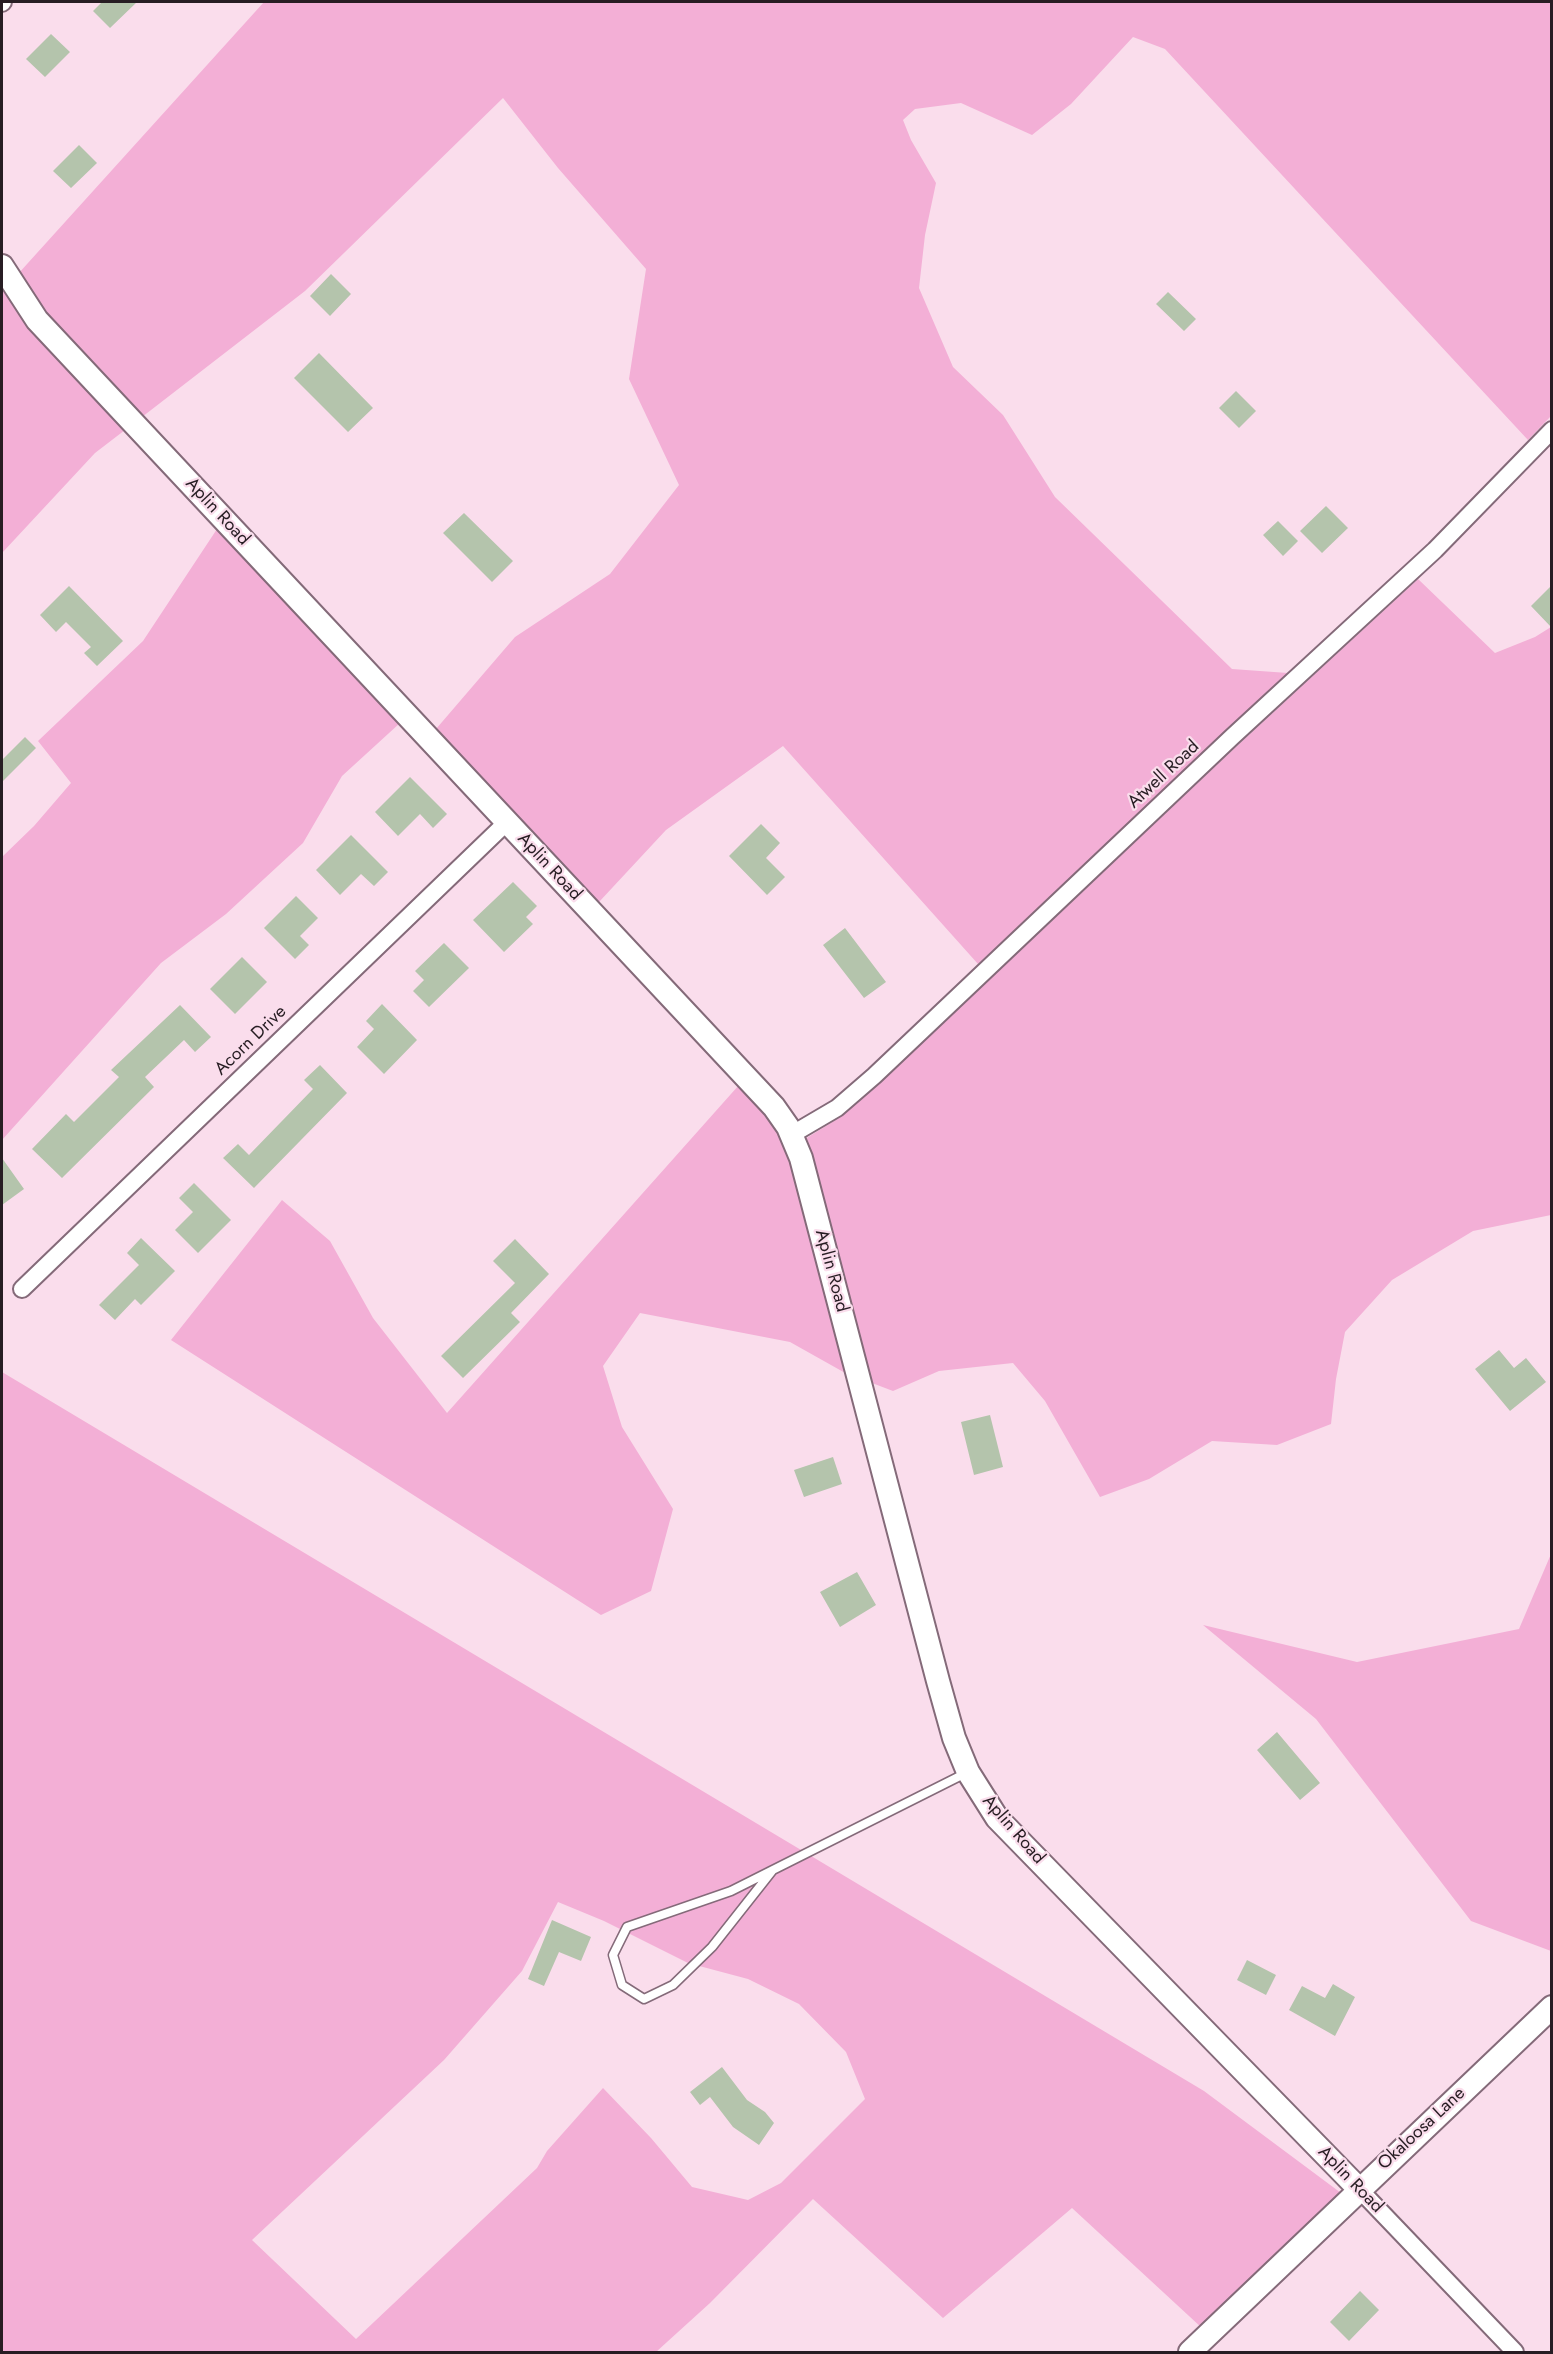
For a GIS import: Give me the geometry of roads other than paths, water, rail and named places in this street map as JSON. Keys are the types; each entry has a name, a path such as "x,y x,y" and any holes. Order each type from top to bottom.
{"street":[{"name":"Aplin Road","path":"2,266 37,320 774,1107 792,1135 801,1158 954,1738 968,1772 998,1818 1515,2352"},
{"name":"Atwell Road","path":"792,1135 837,1108 874,1076 1232,737 1435,550 1551,430"},
{"name":"Acorn Drive","path":"22,1289 507,822"},
{"name":"Okaloosa Lane","path":"1190,2352 1551,2007"}],"lane":[{"path":"772,1871 712,1947 674,1985 644,1999 622,1985 613,1955 627,1927 731,1891 968,1772"}]}
